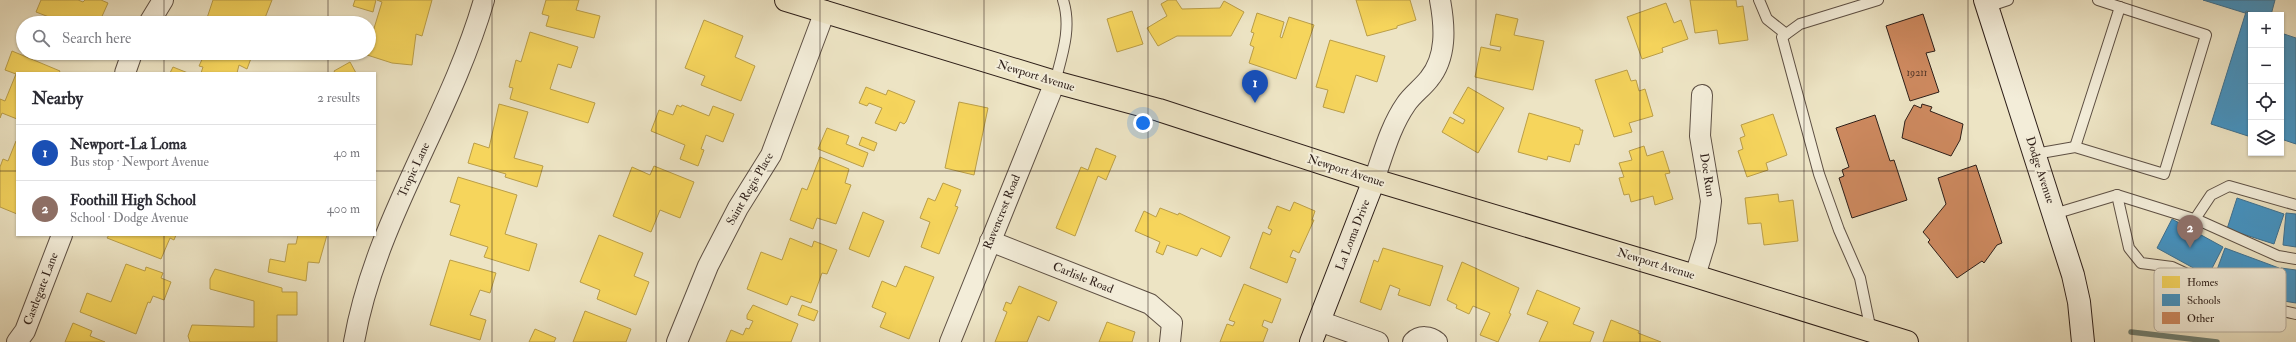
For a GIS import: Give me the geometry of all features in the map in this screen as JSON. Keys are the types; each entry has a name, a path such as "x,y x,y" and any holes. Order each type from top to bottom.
{"main road":[{"name":"Newport Avenue","path":"786,0 827,6 1055,82 1159,110 1374,180 1695,276 1906,342"}],"street":[{"path":"153,16 163,0"},
{"name":"Tropic Lane","path":"354,342 360,305 398,204 452,87 484,0"},
{"name":"La Loma Drive","path":"1311,342 1374,180 1388,139 1406,104 1430,78 1442,54 1444,21 1440,0"},
{"name":"Dodge Avenue","path":"1986,4 2073,275 2083,342"},
{"name":"Saint Regis Place","path":"677,342 708,266 738,208 771,155 827,6"},
{"path":"125,72 130,60"},
{"name":"Ravencrest Road","path":"950,342 1055,82"},
{"name":"Doe Run","path":"1695,276 1706,240 1711,201 1700,136 1702,96"},
{"name":"Castlegate Lane","path":"17,342 25,331 62,236"},
{"name":"Carlisle Road","path":"990,241 1150,304 1171,332"},
{"path":"1319,321 1378,342"},
{"path":"1413,342 1422,337 1429,337 1437,342"}],"lane":[{"path":"1055,82 1067,32 1066,11 1063,0"},
{"path":"1759,0 1767,20 1771,25 1786,34"},
{"path":"1871,331 1860,278 1839,230 1819,174 1782,37 1800,24 1878,0"},
{"path":"1986,4 2008,0"},
{"path":"2035,154 2075,147 2164,174 2206,35 2098,0"},
{"path":"2075,147 2120,7"},
{"path":"2195,219 2211,195 2229,186 2296,205"},
{"path":"2054,214 2117,196 2195,219 2278,256 2296,259"},
{"path":"2117,196 2129,248 2141,263 2174,268"},
{"path":"2286,312 2296,314"}],"building: Homes":[{"path":"41,0 78,0 83,2 85,0 101,0 108,3 102,16 46,16 36,12"},
{"path":"213,0 272,0 266,16 208,16"},
{"path":"355,0 376,0 373,12 353,6"},
{"path":"377,0 432,0 422,36 416,34 412,65 392,63 376,58 376,22 382,2"},
{"path":"546,0 579,0 576,10 600,16 594,38 546,26 549,16 542,14"},
{"path":"1168,0 1176,0 1182,9 1220,8 1224,1 1244,12 1231,36 1177,36 1158,46 1147,28 1167,16 1161,4"},
{"path":"1356,0 1410,0 1416,20 1397,26 1397,28 1367,36"},
{"path":"1690,0 1736,0 1737,7 1743,6 1748,40 1719,44 1717,30 1695,33"},
{"path":"1666,3 1674,23 1681,20 1688,39 1662,48 1663,52 1642,59 1627,17"},
{"path":"1132,11 1143,44 1117,52 1107,19"},
{"path":"1257,13 1284,22 1280,37 1282,38 1289,17 1314,25 1296,79 1249,63 1254,47 1250,45 1254,33 1251,32"},
{"path":"1496,14 1518,19 1514,35 1544,41 1533,90 1475,77 1481,47 1500,51 1501,47 1490,45"},
{"path":"704,20 743,36 735,57 755,66 741,101 701,85 705,76 685,68"},
{"path":"530,32 578,47 571,68 558,64 550,89 595,103 588,123 510,99 513,88 509,87 516,60 521,62"},
{"path":"1330,40 1385,56 1377,82 1356,75 1344,113 1323,107 1328,90 1316,87"},
{"path":"12,51 16,53 16,60 34,60 60,71 16,72 16,74 5,70"},
{"path":"202,60 250,60 247,69 239,65 237,72 201,72 203,67 199,66"},
{"path":"350,62 355,72 334,72"},
{"path":"173,67 186,72 170,72"},
{"path":"1627,70 1631,81 1636,80 1639,91 1645,89 1653,116 1629,123 1632,132 1614,137 1595,80"},
{"path":"16,74 16,119 2,113 0,118 0,99 5,101"},
{"path":"866,87 886,95 888,90 915,101 906,122 904,124 900,122 896,131 875,123 882,108 869,103 867,106 859,103"},
{"path":"1468,87 1504,108 1478,153 1442,132 1450,117 1463,124 1465,120 1453,113"},
{"path":"959,102 988,108 974,175 945,168"},
{"path":"499,104 528,112 514,158 543,166 537,187 505,177 506,174 468,163 474,143 489,148"},
{"path":"677,105 681,107 682,105 709,116 713,106 734,114 723,142 706,135 701,149 704,150 698,166 680,159 685,145 651,131 659,110 673,115"},
{"path":"1529,113 1583,130 1579,145 1575,144 1570,162 1548,156 1547,160 1518,152"},
{"path":"1773,114 1787,155 1766,163 1768,170 1747,177 1738,151 1743,149 1740,138 1745,136 1741,125"},
{"path":"827,128 849,136 846,144 868,153 863,167 818,149"},
{"path":"862,137 877,143 874,151 859,145"},
{"path":"16,141 16,214 0,207 0,167 3,159 8,161"},
{"path":"1644,146 1647,156 1663,151 1670,173 1665,174 1673,199 1655,205 1653,196 1631,202 1629,194 1624,195 1619,178 1624,177 1619,163 1632,160 1629,151"},
{"path":"1096,148 1116,156 1106,180 1098,176 1075,236 1056,228 1081,167 1088,170"},
{"path":"820,157 849,169 845,183 851,185 836,224 817,218 813,229 790,220 802,188 807,190"},
{"path":"654,166 694,182 680,218 660,210 651,232 613,216 632,167 650,175"},
{"path":"458,177 517,195 505,234 537,244 529,271 484,257 488,247 450,235 460,205 450,202"},
{"path":"943,183 961,190 955,206 958,207 939,254 921,247 930,222 920,218 928,198 935,201"},
{"path":"1778,194 1779,202 1793,200 1798,241 1764,245 1761,223 1748,224 1745,198"},
{"path":"1294,202 1315,211 1312,220 1314,220 1299,253 1293,250 1290,257 1296,259 1287,283 1250,268 1263,232 1270,235 1272,230 1268,228 1277,206 1290,211"},
{"path":"1160,208 1178,215 1179,213 1230,237 1221,257 1201,248 1197,256 1167,245 1163,255 1156,252 1160,242 1135,231 1144,211 1156,217"},
{"path":"863,212 884,221 869,257 849,249"},
{"path":"599,235 643,253 634,276 649,282 636,315 597,299 600,290 580,282"},
{"path":"108,236 176,236 174,240 170,238 161,259 107,238"},
{"path":"298,236 327,236 319,263 308,262 306,281 268,272 270,259 285,262 288,244 296,244"},
{"path":"790,238 812,247 814,241 837,250 827,274 822,273 811,303 791,296 787,305 747,289 761,252 782,260"},
{"path":"1383,248 1443,266 1430,306 1398,295 1400,289 1390,285 1381,310 1360,302 1374,260 1378,262"},
{"path":"450,260 496,273 490,293 480,290 470,315 486,320 480,340 430,325"},
{"path":"1462,262 1519,288 1509,313 1511,314 1498,342 1480,335 1490,313 1473,306 1469,314 1456,308 1457,305 1447,300"},
{"path":"126,264 145,271 146,267 163,273 161,278 171,282 164,300 153,296 150,303 148,302 136,334 80,312 87,293 111,302"},
{"path":"905,266 934,277 909,339 880,327 886,313 872,307 882,281 896,287"},
{"path":"215,269 282,288 282,292 297,292 297,315 277,315 277,342 190,342 188,336 192,325 254,327 254,301 210,289 210,279"},
{"path":"1244,284 1281,299 1272,323 1264,320 1262,326 1268,329 1263,342 1220,342 1227,324 1233,326 1235,322 1229,320"},
{"path":"1019,286 1057,302 1049,321 1038,316 1027,342 995,342 1007,312 1003,310 1006,302 1011,304"},
{"path":"1537,290 1580,308 1573,324 1594,332 1590,342 1539,342 1548,322 1527,314"},
{"path":"753,305 798,324 791,342 726,342 731,330 743,335 746,328 749,329 753,321 747,319 747,315"},
{"path":"802,305 818,311 814,321 798,315"},
{"path":"585,311 631,329 626,342 573,342"},
{"path":"1611,320 1639,331 1638,333 1661,342 1603,342"},
{"path":"1107,322 1135,332 1132,342 1099,342"},
{"path":"73,323 92,331 90,336 105,342 65,342"},
{"path":"535,329 556,338 554,342 529,342"}],"building: Schools":[{"path":"2203,0 2275,0 2272,12 2246,11 2245,13"},
{"path":"2246,12 2248,13 2248,136 2211,124"},
{"path":"2284,34 2296,38 2296,144 2284,140"},
{"path":"2237,198 2284,214 2274,244 2227,229"},
{"path":"2286,213 2296,214 2296,247 2283,245"},
{"path":"2172,219 2223,247 2212,268 2193,268 2157,248"},
{"path":"2225,248 2279,268 2218,268"},
{"path":"2286,269 2296,270 2296,303 2286,301"}],"building: Other":[{"path":"1923,14 1935,51 1926,53 1939,92 1910,101 1886,26"},
{"path":"1922,104 1932,107 1930,111 1963,124 1960,140 1951,156 1902,138 1905,121 1914,105 1921,108"},
{"path":"1875,115 1890,161 1894,160 1907,200 1852,218 1839,178 1844,176 1842,170 1849,167 1836,128"},
{"path":"1976,165 2002,243 1997,245 1984,263 1982,261 1957,278 1928,242 1930,240 1923,232 1946,204 1938,178"}],"waterway":[{"path":"2131,332 2217,342"}],"place":[{"name":"Newport-La Loma","path":"1255,103"},
{"name":"Foothill High School","path":"2190,248"}]}
